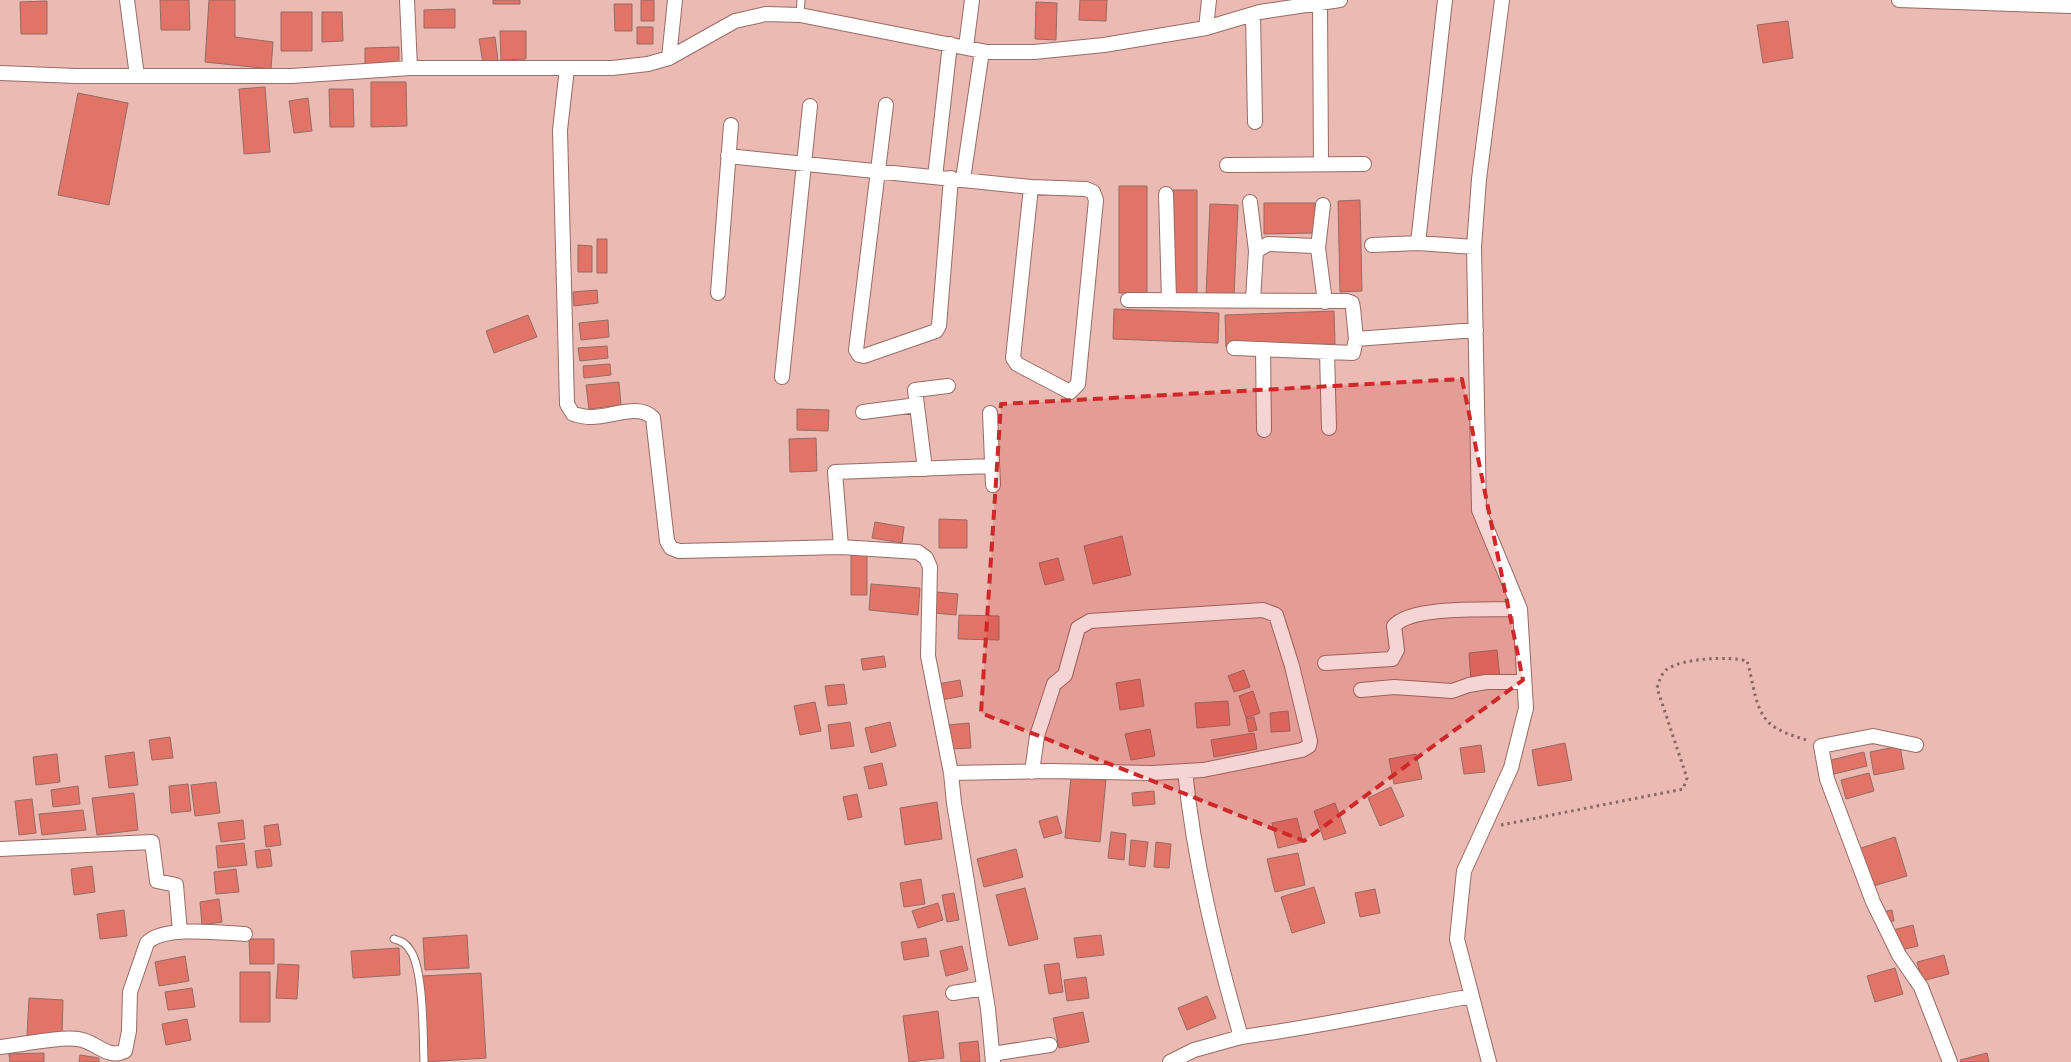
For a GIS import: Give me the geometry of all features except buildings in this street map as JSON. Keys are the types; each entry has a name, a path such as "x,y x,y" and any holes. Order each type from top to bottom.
{"street":[{"path":"127,0 137,76"},
{"path":"407,0 410,68"},
{"path":"668,58 675,0"},
{"path":"966,48 972,0"},
{"path":"1206,28 1208,0"},
{"path":"0,73 137,76 292,76 410,68 612,68 648,64 668,58 735,21 766,14 800,15 966,48 1034,52 1096,46 1206,28 1253,14 1317,2 1340,0"},
{"path":"1418,244 1445,0"},
{"path":"1489,1062 1457,939 1464,871 1511,768 1526,708 1520,609 1479,510 1474,247 1479,179 1502,0"},
{"path":"1899,0 2029,2 2071,6"},
{"path":"1317,2 1321,164"},
{"path":"1253,14 1255,122"},
{"path":"935,177 950,44"},
{"path":"886,105 856,350 859,355 864,356 936,331 939,326 957,178 982,50"},
{"path":"567,68 560,130 568,404 573,414 589,417 638,411 647,412 653,418 667,541 671,548 678,551 841,547 918,552 926,558 930,567 928,656 951,773 954,803 984,988 992,1058 1050,1045"},
{"path":"782,377 810,106"},
{"path":"718,293 731,125"},
{"path":"728,156 1031,186 1086,189 1093,192 1096,200 1078,384 1070,392 1017,364 1013,358 1031,186"},
{"path":"1228,165 1364,164"},
{"path":"1166,194 1168,300"},
{"path":"1250,202 1256,251 1253,300"},
{"path":"1323,205 1318,248 1325,302"},
{"path":"1256,251 1268,244 1314,246 1318,248"},
{"path":"1372,245 1418,244 1474,247"},
{"path":"1128,300 1346,301 1352,303 1356,339 1353,352 1234,348"},
{"path":"1356,339 1476,330"},
{"path":"1263,349 1264,430"},
{"path":"1327,352 1329,428"},
{"path":"925,469 915,390 948,386"},
{"path":"863,412 917,405"},
{"path":"990,413 993,485"},
{"path":"841,547 835,472 992,466"},
{"path":"1325,663 1392,659 1397,650 1394,626 1400,620 1419,614 1520,609"},
{"path":"951,773 1203,770 1302,750 1309,746 1310,741 1298,689 1276,615 1263,610 1202,613 1090,621 1078,628 1065,675 1054,684 1037,736 1032,772"},
{"path":"1361,690 1394,687 1452,690 1469,684 1486,682 1524,682"},
{"path":"1916,745 1873,736 1821,746 1827,779 1872,902 1900,955 1921,988 1950,1062"},
{"path":"1185,771 1191,826 1206,899 1223,976 1241,1037"},
{"path":"0,850 152,842 158,881 176,885 180,932"},
{"path":"0,1047 76,1038 89,1041 110,1054 118,1054 125,1050 129,1031 130,992 147,943 152,938 180,932 245,934"},
{"path":"953,993 984,988"},
{"path":"1170,1062 1194,1050 1241,1037 1301,1029 1362,1015 1472,996"}],"lane":[{"path":"800,15 801,0"},
{"path":"394,940 404,942 411,951 416,966 424,1062"}],"path":[{"path":"1483,828 1683,789 1688,778 1657,688 1660,678 1667,670 1679,663 1736,658 1747,661 1757,701 1768,723 1776,729 1821,746"}],"highlighted area":[{"path":"1462,379 1523,680 1304,841 981,713 1001,404"}]}
